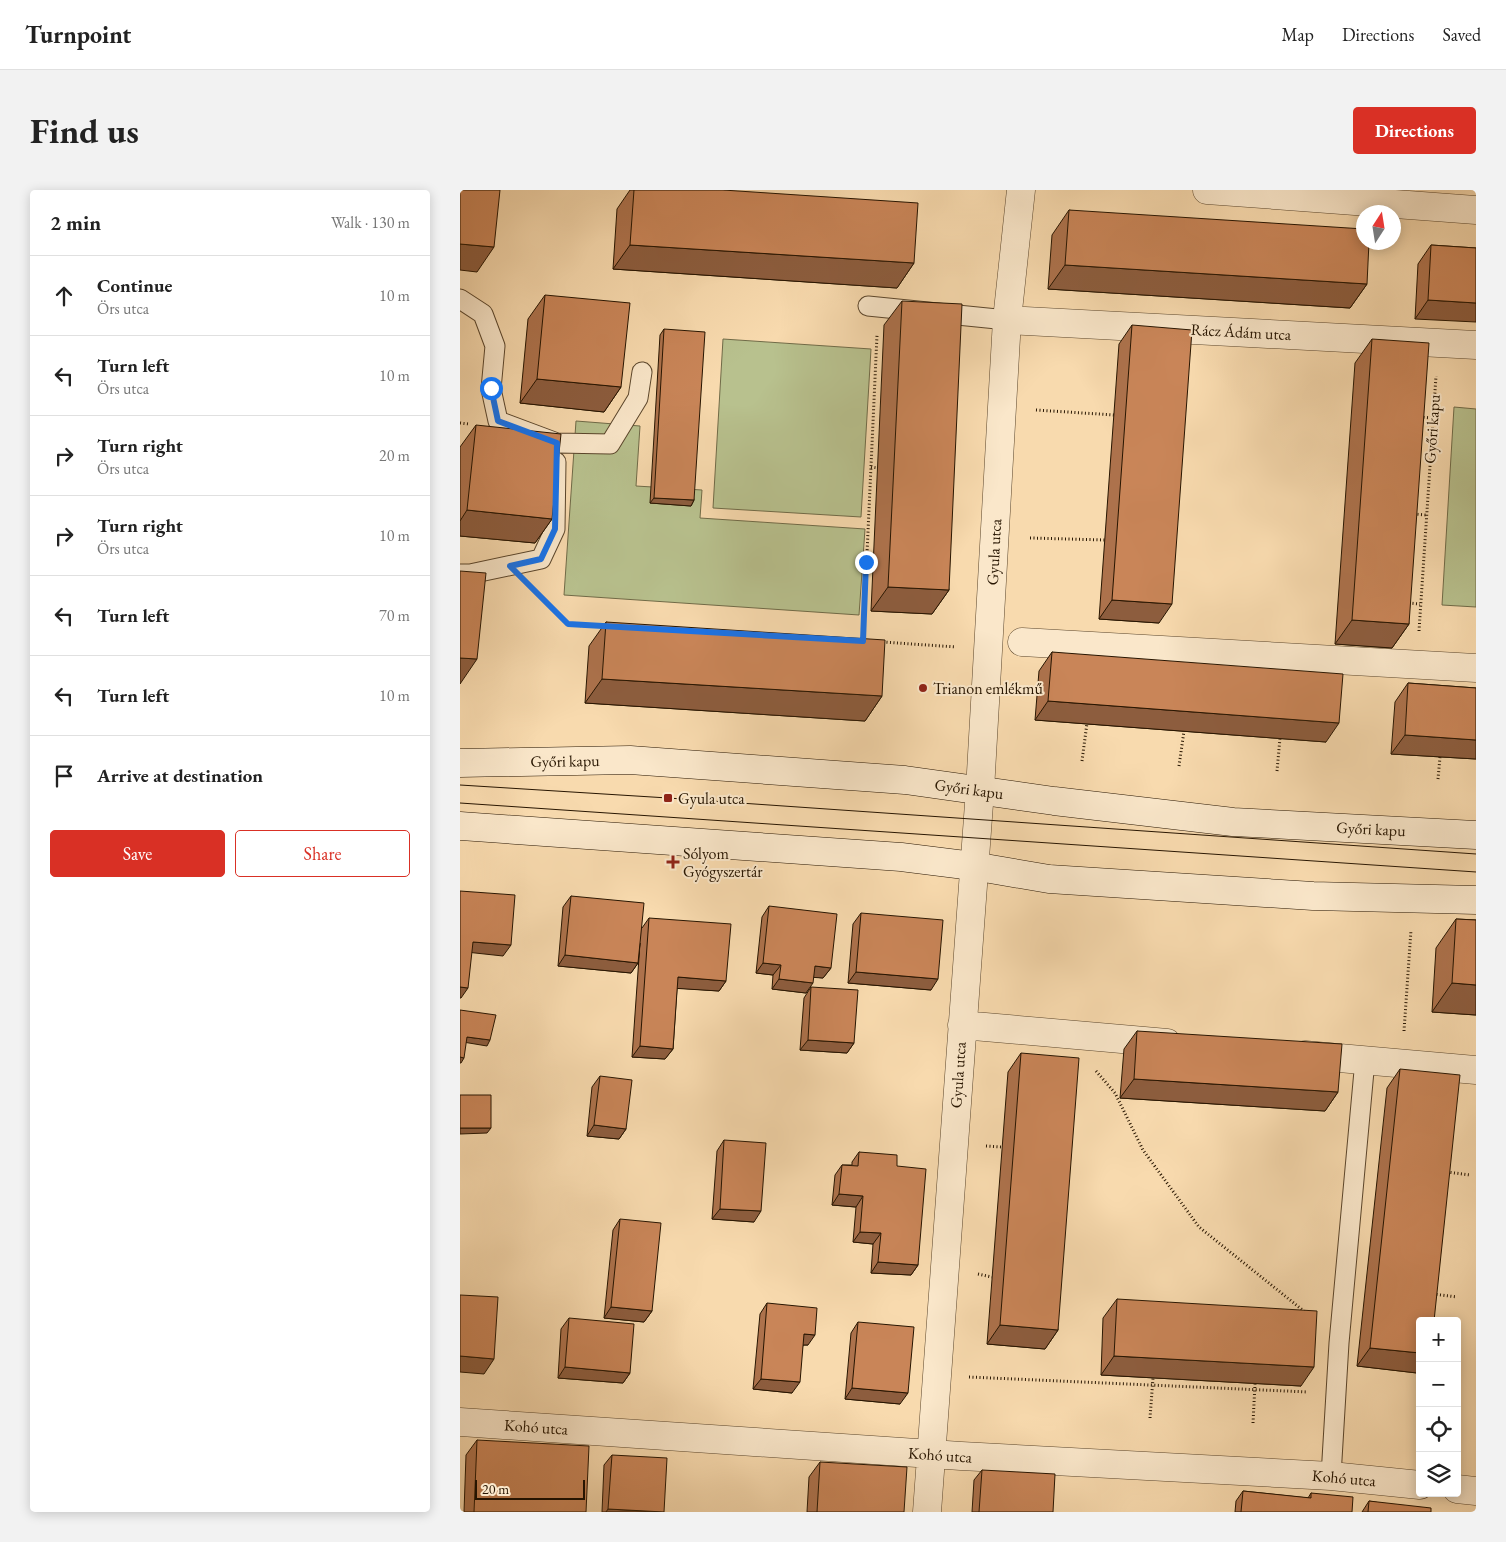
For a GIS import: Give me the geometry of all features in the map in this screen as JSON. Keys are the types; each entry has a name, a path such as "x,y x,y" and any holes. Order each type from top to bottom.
{"street":[{"name":"Gyula utca","path":"927,1512 980,790 1007,320 1021,190"},
{"path":"1207,190 1476,210"},
{"name":"Rácz Ádám utca","path":"1007,320 1476,345"},
{"path":"1022,642 1476,668"},
{"name":"Győri kapu","path":"460,763 630,760 905,780 1233,822 1476,835"},
{"path":"460,826 901,857 973,866 1049,879 1313,896 1476,900"},
{"path":"962,1024 1191,1045"},
{"path":"1278,1052 1476,1070"},
{"name":"Kohó utca","path":"460,1422 930,1454 1331,1476 1416,1485"},
{"path":"1461,1489 1476,1491"}],"lane":[{"path":"460,298 483,314 494,346 491,388 498,421 557,443 610,444 638,398 642,372"},
{"path":"873,306 1007,320"},
{"path":"460,574 470,574 541,559 555,529 557,443"},
{"path":"1331,1476 1339,1343 1365,1060"}],"path":[{"path":"863,641 875,367 873,306"},
{"name":"Győri kapu","path":"1417,665 1438,342"},
{"path":"875,367 882,368"},
{"path":"1036,410 1114,415"},
{"path":"1416,417 1432,418"},
{"path":"871,467 878,468"},
{"path":"1410,514 1426,515"},
{"path":"1030,538 1105,540"},
{"path":"866,562 874,562"},
{"path":"510,566 568,624 616,627"},
{"path":"1404,603 1420,604"},
{"path":"854,641 872,642"},
{"path":"881,642 964,647"},
{"path":"1082,761 1087,724"},
{"path":"1179,766 1184,731"},
{"path":"1277,771 1280,738"},
{"path":"1438,779 1440,757"},
{"path":"1404,1037 1411,927"},
{"path":"1066,1034 1115,1093 1143,1150 1199,1227 1299,1306 1339,1343"},
{"path":"978,1145 1002,1147"},
{"path":"1439,1171 1470,1175"},
{"path":"970,1273 992,1277"},
{"path":"1425,1292 1457,1297"},
{"path":"965,1377 1336,1393"},
{"path":"1150,1418 1151,1384 1153,1378"},
{"path":"1253,1423 1255,1384"}],"green space":[{"path":"723,339 871,349 861,517 713,508"},
{"path":"1454,407 1476,409 1476,607 1442,605"},
{"path":"576,421 640,426 636,486 702,490 700,518 865,529 859,615 564,595"}],"building":[{"path":"460,190 500,190 494,247 460,244"},
{"path":"634,190 723,190 918,203 914,263 630,245"},
{"path":"1069,210 1356,228 1356,250 1369,250 1367,284 1065,265"},
{"path":"1431,245 1476,248 1476,303 1428,300"},
{"path":"545,295 630,303 621,387 537,379"},
{"path":"902,301 962,304 949,590 888,587"},
{"path":"1132,325 1192,330 1172,604 1112,600"},
{"path":"664,329 705,332 694,500 654,498"},
{"path":"1372,339 1429,343 1409,624 1352,620"},
{"path":"476,425 561,434 552,519 467,510"},
{"path":"460,571 486,573 477,659 460,658"},
{"path":"606,622 885,640 882,696 602,679"},
{"path":"1052,652 1343,674 1339,723 1048,701"},
{"path":"1408,683 1476,688 1476,740 1405,735"},
{"path":"460,891 515,895 511,945 473,942 468,988 460,987"},
{"path":"571,896 644,903 638,963 565,955"},
{"path":"769,906 837,914 831,968 815,966 813,983 779,979 781,965 763,963"},
{"path":"861,913 943,920 938,979 856,972"},
{"path":"649,918 731,924 726,981 678,977 673,1049 640,1046"},
{"path":"1456,919 1476,920 1476,985 1452,983"},
{"path":"811,987 858,990 854,1043 808,1040"},
{"path":"460,1010 496,1015 490,1040 467,1037 464,1058 460,1057"},
{"path":"1137,1031 1342,1044 1338,1092 1134,1079"},
{"path":"1021,1053 1079,1058 1058,1330 1000,1325"},
{"path":"1400,1069 1460,1075 1434,1317 1416,1317 1416,1353 1370,1348"},
{"path":"600,1076 632,1080 626,1129 594,1125"},
{"path":"460,1095 491,1095 491,1128 460,1128"},
{"path":"724,1140 766,1143 761,1211 720,1209"},
{"path":"859,1152 897,1155 897,1166 926,1169 918,1265 878,1262 881,1233 860,1232 863,1196 839,1194 842,1165 858,1166"},
{"path":"620,1219 661,1223 652,1311 611,1307"},
{"path":"460,1295 498,1297 494,1359 460,1356"},
{"path":"1117,1299 1317,1311 1314,1367 1114,1356"},
{"path":"767,1303 817,1308 815,1335 804,1334 800,1382 761,1379"},
{"path":"569,1318 634,1324 630,1373 565,1367"},
{"path":"858,1322 914,1327 908,1393 852,1388"},
{"path":"477,1440 589,1446 586,1512 474,1512"},
{"path":"612,1455 667,1458 664,1512 608,1509"},
{"path":"820,1462 907,1467 904,1512 817,1512"},
{"path":"982,1470 1055,1474 1053,1512 979,1512"},
{"path":"1243,1491 1311,1498 1311,1493 1353,1497 1352,1512 1241,1512"},
{"path":"1369,1501 1431,1508 1431,1512 1368,1512"}],"tram line":[{"path":"460,785 1476,854"},
{"path":"460,803 1476,872"}],"place":[{"name":"Trianon emlékmű","path":"923,688"},
{"name":"Gyula utca","path":"668,798"},
{"name":"Sólyom Gyógyszertár","path":"673,862"}],"route":[{"path":"491,388 498,421 557,443 555,529 541,559 510,566 568,624 863,641 866,562"}]}
